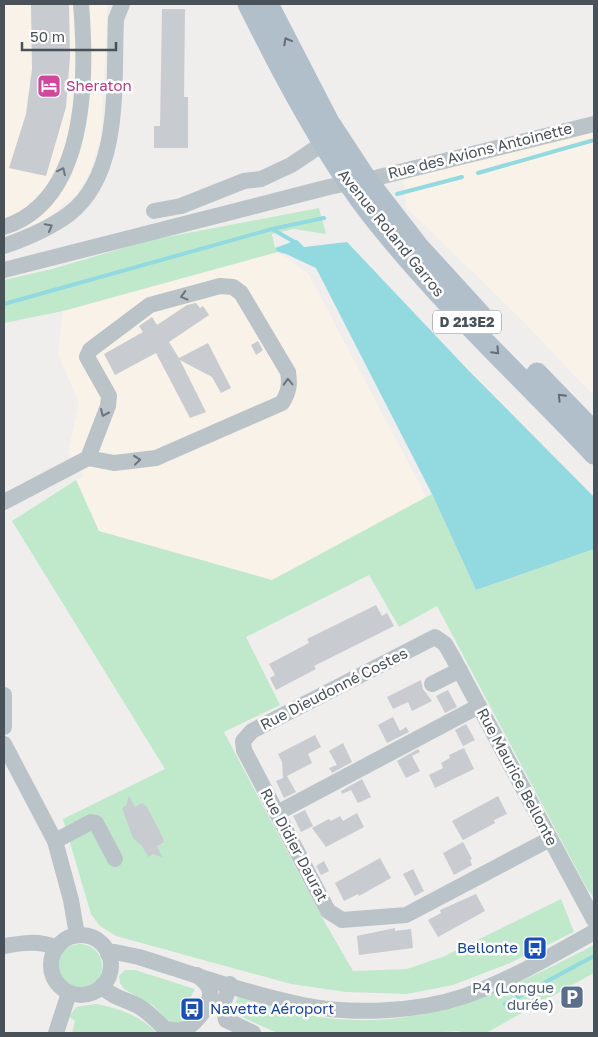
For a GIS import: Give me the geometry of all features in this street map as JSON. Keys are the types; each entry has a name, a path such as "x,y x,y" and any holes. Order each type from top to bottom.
{"main road":[{"name":"Avenue Roland Garros","path":"248,4 324,144 456,289 594,432"},
{"name":"Avenue Roland Garros","path":"268,4 358,181 390,236 443,298 594,454"}],"street":[{"path":"4,227 29,216 41,204 53,188 68,159 78,127 82,89 81,4"},
{"path":"4,246 28,237 59,221 78,206 95,184 106,156 110,134 117,9"},
{"path":"289,80 358,177 358,181"},
{"name":"Rue des Avions Antoinette","path":"4,270 594,123"},
{"path":"154,211 181,206 244,181 261,179 291,165 324,144"},
{"path":"4,502 82,461 114,463 156,458 282,402 288,394 290,383 288,372 242,293 233,287 220,286 150,305 90,350 87,357 109,396 108,406 82,461"},
{"name":"Rue Maurice Bellonte","path":"435,637 445,644 460,670 594,920"},
{"name":"Rue Dieudonné Costes","path":"244,750 243,740 252,731 435,637"},
{"path":"432,684 460,670"},
{"path":"4,695 4,727"},
{"path":"277,813 479,706"},
{"path":"4,744 10,770 55,841 71,900 77,935"},
{"name":"Rue Didier Daurat","path":"244,750 328,911 342,920 406,915 550,839"},
{"path":"55,841 91,822 96,823 116,858"},
{"path":"108,954 115,952 139,958 304,1006 358,1010 419,1007 465,996 520,972 594,932"},
{"path":"77,935 96,939 108,954 110,971 102,986 86,994 69,993 62,988 52,974 50,965 56,948 62,942 77,935"},
{"path":"4,946 30,942 48,944 56,948"},
{"path":"102,986 109,994 138,1006 149,1013 167,1031 181,1030 191,1026 209,1002 211,993 206,983 197,975"},
{"path":"230,984 223,1006 226,1020 253,1033"},
{"path":"56,1033 69,993"}],"shaded area":[{"path":"4,4 107,4 107,19 101,137 90,173 77,194 45,220 4,237"},
{"path":"594,117 594,396 522,320 406,207 403,170"},
{"path":"278,252 308,273 427,498 273,580 99,531 76,480 83,476 68,452 79,403 58,354 63,311"}],"green space":[{"path":"319,208 326,234 294,229 272,234 275,248 278,252 63,311 4,323 4,280 52,269 151,240"},
{"path":"76,480 99,531 272,580 432,494 476,590 594,549 594,898 586,887 437,606 399,627 369,575 246,637 280,705 224,732 323,919 353,971 407,969 445,956 561,899 574,932 510,963 453,985 407,994 346,992 291,984 116,936 100,926 91,914 63,819 165,769 12,521"},
{"path":"80,944 92,948 98,954 102,966 98,978 92,984 80,988 68,984 62,978 58,966 62,954 68,948"},
{"path":"594,945 594,973 486,1033 463,1033 458,1031 428,1033 277,1033 231,1012 238,997 289,1011 320,1017 358,1020 394,1019 429,1013 463,1004 496,992 529,978"},
{"path":"125,970 135,970 195,989 184,1010 188,1014 178,1026 166,1019 154,1006 124,989 120,983 119,976"},
{"path":"96,1004 137,1017 157,1033 72,1033 75,1021 69,1017 76,1007"}],"water":[{"path":"297,240 304,247 347,242 470,372 594,497 594,549 476,590 432,494 316,268 278,252 275,248"}],"building":[{"name":"Sheraton","path":"31,4 69,4 70,57 66,107 46,176 9,168 26,114 32,69"},
{"path":"162,9 185,9 184,97 188,97 188,148 154,148 154,126 160,126"},
{"path":"196,303 200,308 203,306 209,315 169,342 179,358 208,343 231,388 221,393 212,377 180,360 206,412 190,418 156,353 115,375 104,354 143,332 139,326 152,317 157,325 187,305"},
{"path":"258,341 263,350 256,355 251,345"},
{"path":"376,605 382,616 387,613 394,626 314,666 316,669 276,690 270,678 275,675 269,664 309,643 307,639"},
{"path":"421,680 423,689 432,701 412,711 408,702 393,709 387,697"},
{"path":"448,690 457,707 445,713 436,696"},
{"path":"393,717 400,731 406,727 409,732 387,743 378,725"},
{"path":"466,724 475,740 463,746 455,730"},
{"path":"315,735 321,747 308,754 312,763 287,776 296,792 284,798 276,781 283,778 282,762 278,754"},
{"path":"343,743 352,762 332,773 329,768 337,765 329,751"},
{"path":"464,748 474,769 435,788 429,775 443,768 441,763 450,758 449,755"},
{"path":"418,749 420,752 412,756 420,771 406,778 397,761"},
{"path":"362,779 371,797 358,803 351,790 342,794 341,791"},
{"path":"129,796 135,807 142,803 147,807 164,842 157,846 162,857 153,854 148,857 142,846 133,838 122,808 126,806"},
{"path":"498,796 507,814 494,820 495,823 463,840 452,821"},
{"path":"305,810 313,826 301,832 293,816"},
{"path":"357,813 364,827 326,847 312,828 329,819 331,821 340,816 343,821"},
{"path":"463,842 472,859 470,860 472,865 454,875 443,853"},
{"path":"380,858 391,878 359,896 358,894 344,901 335,883"},
{"path":"324,861 329,871 321,875 316,866"},
{"path":"413,869 424,891 415,896 403,874"},
{"path":"476,894 485,911 438,937 428,920 441,913 440,910"},
{"path":"395,928 395,931 411,929 413,948 359,955 357,936"}],"waterway":[{"path":"478,173 594,140"},
{"path":"397,194 462,177"},
{"path":"4,304 272,229 324,218"},
{"path":"272,229 298,244"},
{"path":"505,1004 594,956"}],"place":[{"name":"Sheraton","path":"49,86"},
{"name":"Bellonte","path":"535,948"},
{"name":"P4 (Longue durée)","path":"572,997"},
{"name":"Navette Aéroport","path":"192,1009"}]}
